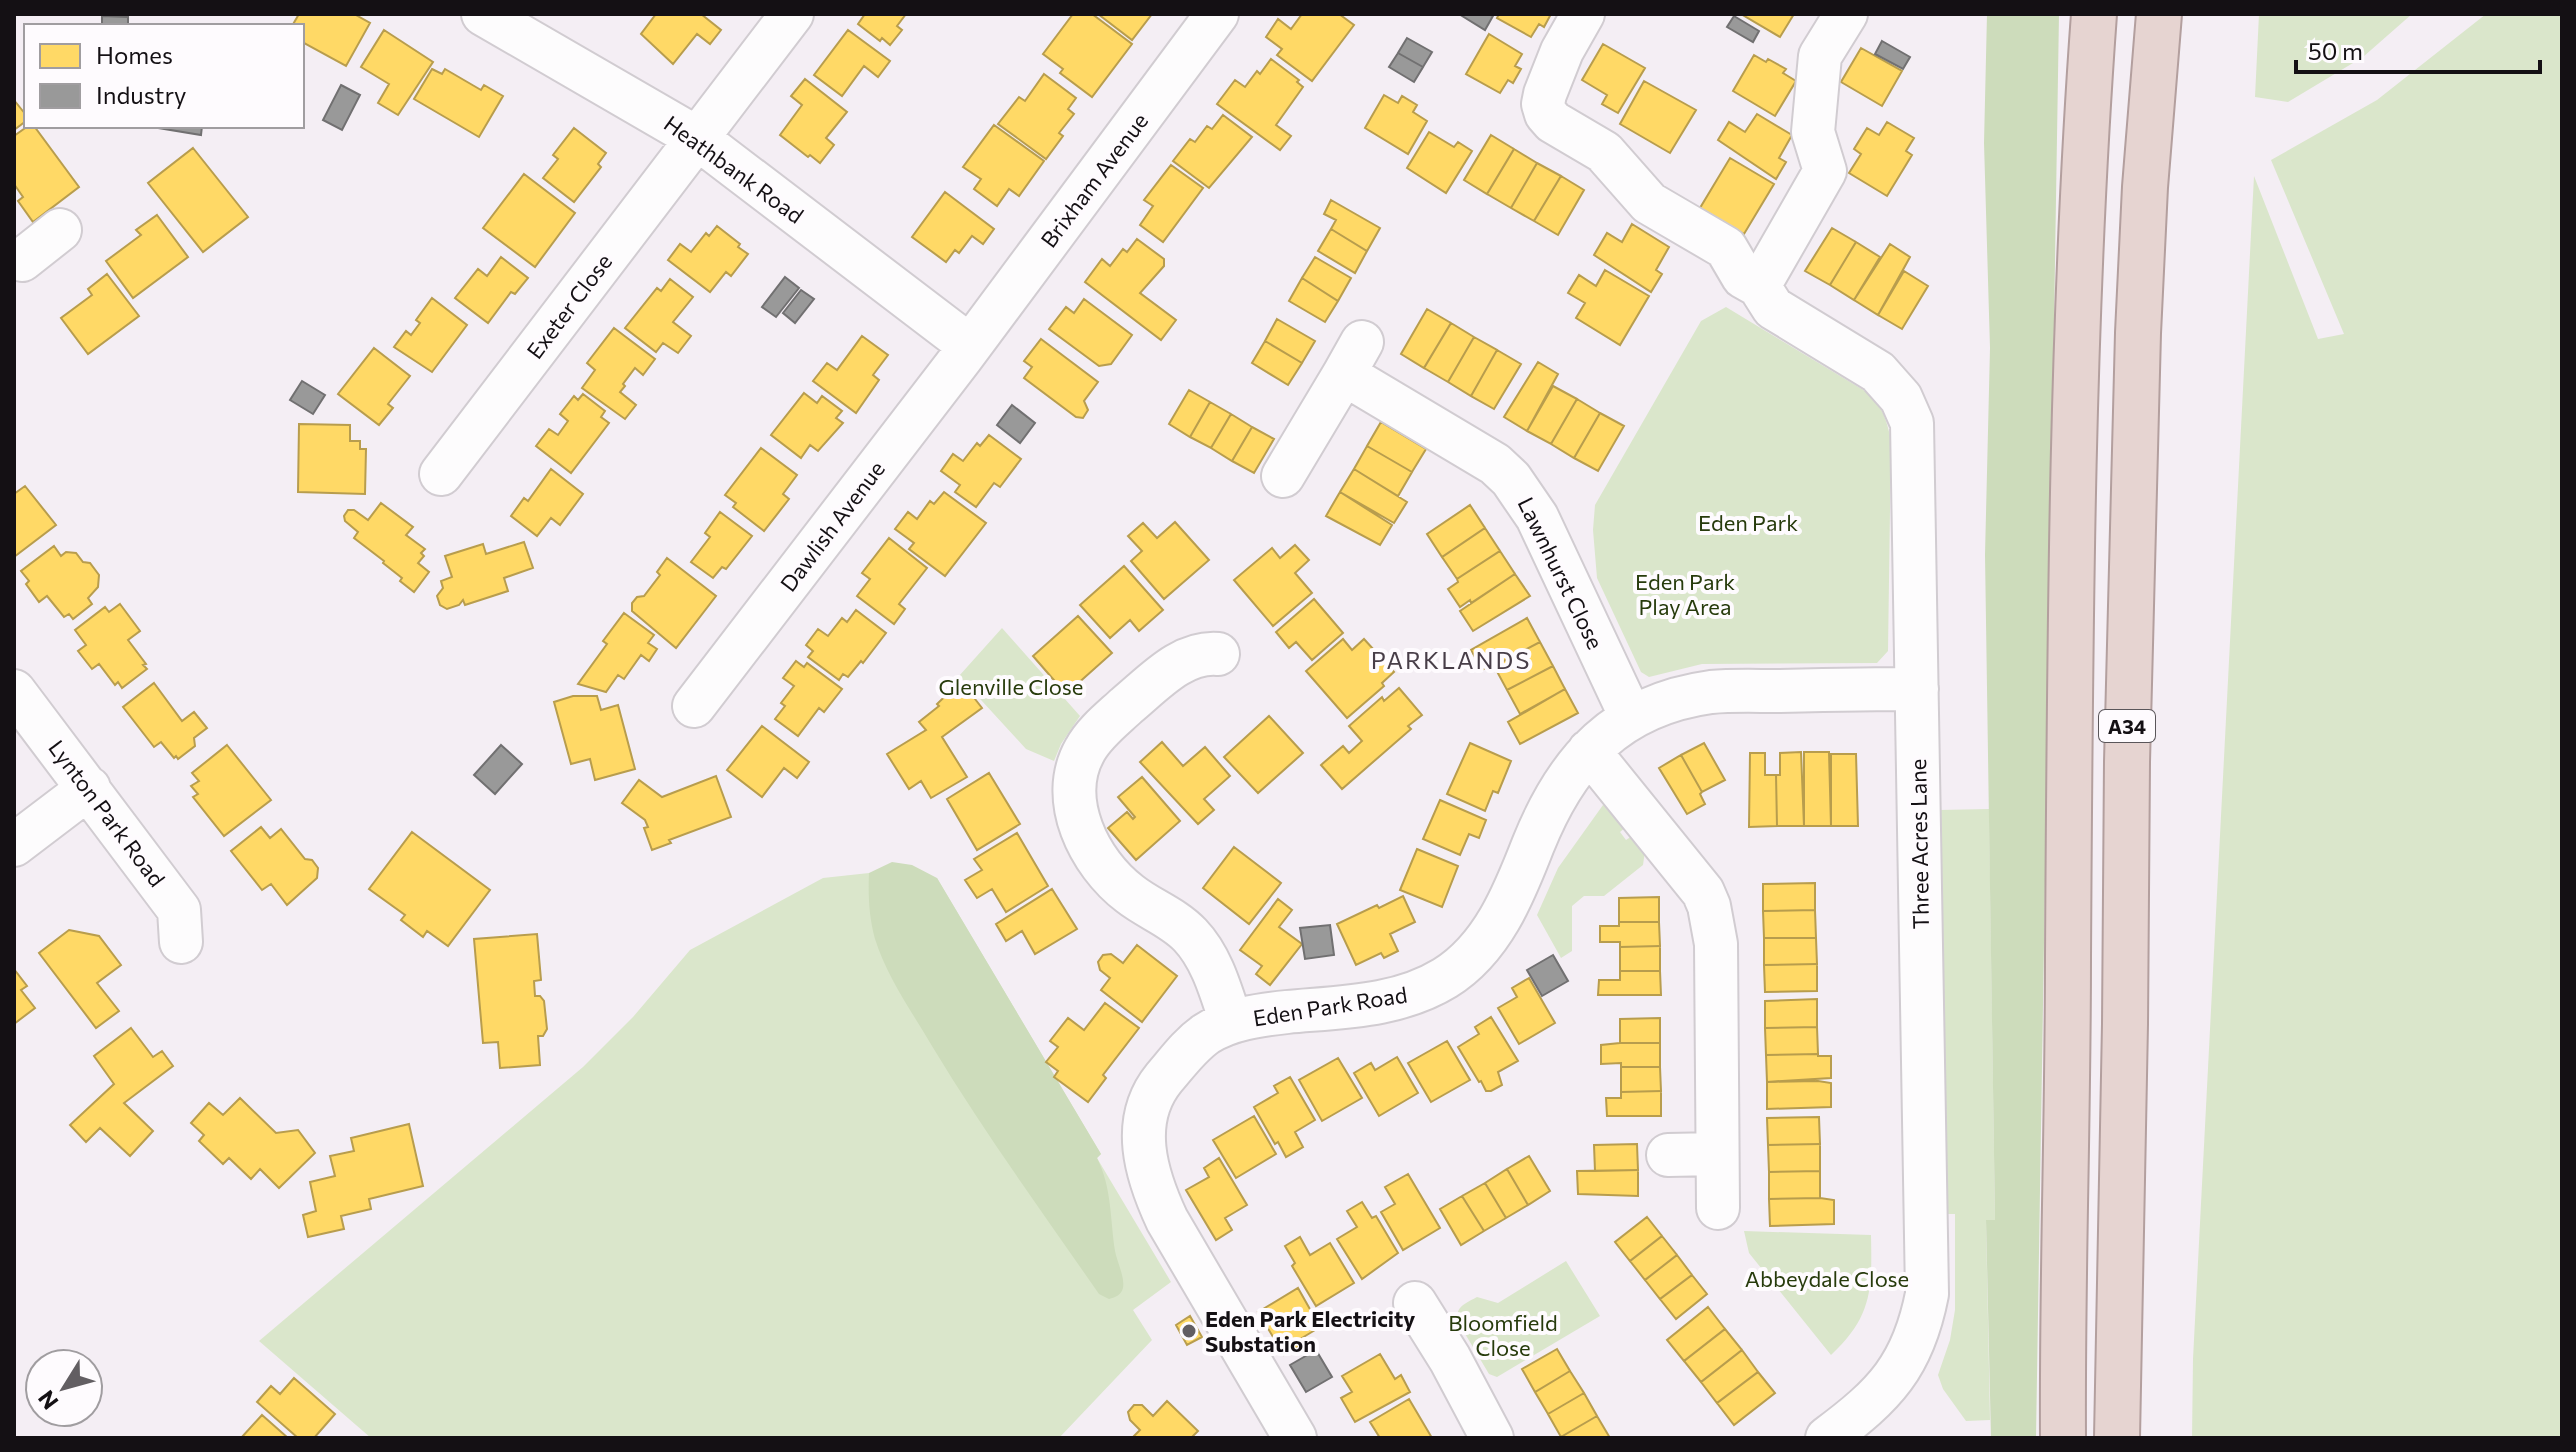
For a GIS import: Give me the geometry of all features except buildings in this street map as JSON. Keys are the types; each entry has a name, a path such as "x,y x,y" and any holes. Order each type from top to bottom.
{"highway":[{"name":"A34","path":"2063,1438 2070,751 2082,181 2094,14"},
{"name":"A34","path":"2117,1438 2127,762 2138,333 2145,187 2159,14"}],"street":[{"name":"Heathbank Road","path":"483,14 697,138 970,346"},
{"name":"Exeter Close","path":"441,474 792,14"},
{"name":"Brixham Avenue","path":"970,346 1217,14"},
{"name":"Three Acres Lane","path":"1583,14 1562,51 1545,94 1543,104 1546,114 1553,122 1604,152 1649,203 1726,248 1743,277 1759,286 1773,308 1878,372 1906,406 1914,436 1927,1294 1916,1340 1906,1362 1880,1394 1827,1438"},
{"path":"1759,286 1825,171 1813,132 1820,56 1846,14"},
{"path":"24,263 60,230"},
{"name":"Dawlish Avenue","path":"694,706 970,346"},
{"name":"Lawnhurst Close","path":"1283,476 1353,358 1511,479 1537,517 1631,717"},
{"path":"1218,654 1203,653 1186,659 1108,722 1085,748 1073,785 1082,833 1094,853 1109,875 1127,893 1172,920 1202,950 1231,1022"},
{"name":"Eden Park Road","path":"1295,1438 1167,1220 1148,1171 1143,1124 1158,1086 1195,1043 1207,1033 1231,1022 1267,1014 1404,997 1444,979 1464,965 1500,917 1554,796 1589,751 1631,717 1669,701 1715,692 1917,689"},
{"name":"Lynton Park Road","path":"14,691 179,910 181,942"},
{"path":"1589,751 1693,877 1709,906 1716,944 1718,1208"},
{"path":"14,845 89,788"},
{"path":"1668,1155 1717,1154"},
{"path":"1415,1303 1450,1359 1492,1438"}],"green space":[{"path":"1987,14 2059,14 2036,1438 1991,1438 1986,1220 1995,1220 1985,555 1990,348 1984,143"},
{"path":"2259,14 2412,14 2363,57 2288,102 2255,97"},
{"path":"2486,14 2562,14 2562,1438 2192,1438 2193,1359 2254,176 2318,339 2344,334 2271,160 2377,100"},
{"name":"Eden Park","path":"1726,307 1865,391 1883,413 1891,441 1888,651 1877,663 1702,664 1649,677 1641,672 1597,578 1593,530 1595,505 1701,321"},
{"name":"Glenville Close","path":"1002,628 1080,716 1061,744 1054,761 1026,749 959,676"},
{"path":"1603,805 1609,807 1626,827 1620,832 1626,840 1632,836 1645,851 1643,865 1604,896 1584,896 1572,906 1572,951 1561,958 1537,915 1558,868"},
{"path":"1989,809 1995,1220 1986,1221 1990,1420 1966,1421 1943,1389 1938,1375 1950,1340 1955,1310 1955,1214 1945,1214 1939,810"},
{"path":"892,862 912,865 937,878 1101,1154 1097,1158 1108,1192 1115,1251 1123,1279 1120,1294 1109,1299 1099,1294 972,1110 893,981 875,939 869,890 869,873"},
{"path":"869,873 869,878 937,878 1101,1154 1097,1158 1171,1282 1133,1310 1152,1340 1059,1438 371,1438 259,1341 583,1067 633,1017 690,950 823,878"},
{"name":"Abbeydale Close","path":"1744,1231 1871,1235 1867,1300 1855,1327 1831,1355 1749,1253"},
{"name":"Bloomfield Close","path":"1566,1261 1600,1316 1497,1377 1489,1374 1458,1322 1459,1309 1477,1297 1498,1303"}],"place":[{"name":"Eden Park Electricity Substation","path":"1189,1331"}],"district":[{"name":"PARKLANDS","path":"1451,659"}],"park label":[{"name":"Eden Park Play Area","path":"1685,594"}]}
